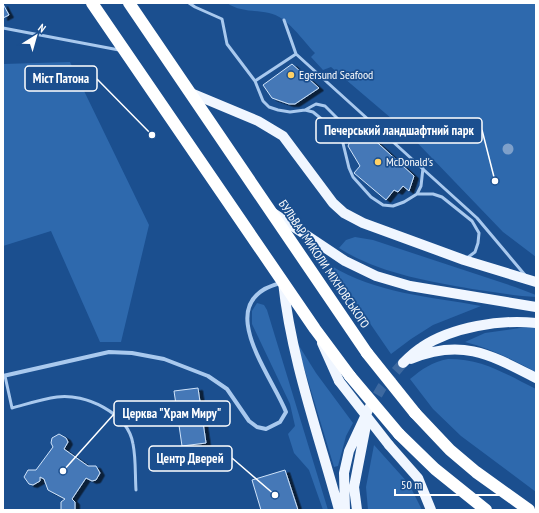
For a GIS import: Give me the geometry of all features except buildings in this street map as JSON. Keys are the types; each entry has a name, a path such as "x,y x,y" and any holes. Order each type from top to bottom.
{"highway":[{"path":"92,3 315,329 344,379 435,470 486,510"},
{"name":"БУЛЬВАР МИКОЛИ МІХНОВСЬКОГО","path":"129,3 367,353 415,413 450,450 476,472 529,510"}],"main road":[{"path":"191,93 258,121 283,136 333,203 344,213 363,223 464,260 533,282"},
{"path":"273,213 345,261 376,276 410,286 536,306"},
{"path":"283,282 286,310 302,383 339,510"},
{"path":"536,323 476,326 441,336 422,347 403,362 427,353 446,350 480,352 536,378"},
{"path":"344,379 389,445 418,478 431,510"},
{"path":"346,510 344,473 349,451 369,408 354,486 357,510"}],"street":[{"path":"4,376 109,352 132,353 164,359 208,376 227,389 240,405 249,421 257,427 266,429 280,422 286,412 262,367 247,329 248,307 254,296 270,286 283,282"}],"lane":[{"path":"190,3 195,7 222,19 227,44 255,81 263,101 269,107 290,112 305,110 316,104 325,106 344,125 341,135 349,168 353,177 371,197 383,205 393,206 404,202 417,194 433,194 442,197 472,221 479,233 478,243 475,252 464,260"},
{"path":"284,20 296,54 423,168 476,218 533,282"},
{"path":"3,28 126,51"},
{"path":"255,81 296,54"},
{"path":"305,110 313,112 341,135"},
{"path":"417,194 421,186 423,168"},
{"path":"4,376 12,408 58,397 81,398 104,407 122,420 133,442 136,490"}],"shaded area":[{"path":"227,3 536,3 536,257 503,232 405,130 331,67 323,70 311,57 315,53 282,19 276,15 237,8"},
{"path":"70,62 149,225 121,342 100,342 51,231 3,246 3,64"},
{"path":"355,237 373,240 515,287 536,295 536,297 504,294 455,286 386,270 354,257 339,248 346,240"},
{"path":"330,265 348,275 384,288 403,293 481,306 433,325 391,354"},
{"path":"257,303 264,305 267,310 328,510 323,510 309,470 294,453 288,434 295,426 290,404 252,324 252,311"},
{"path":"527,327 536,328 536,372 492,351 465,342 485,333"},
{"path":"296,341 316,373 353,423 346,436 338,466 334,467"},
{"path":"448,359 473,362 494,368 536,389 536,492 461,436 433,409 410,379 428,366"},
{"path":"374,445 409,484 422,510 368,510 366,487"}],"tunnel":[{"path":"370,408 382,387 403,363"}],"place":[{"name":"Egersund Seafood","path":"291,75"},
{"name":"Міст Патона","path":"152,135"},
{"name":"McDonald's","path":"378,162"},
{"name":"Печерський ландшафтний парк","path":"495,181"},
{"name":"Церква \"Храм Миру\"","path":"63,471"},
{"name":"Центр Дверей","path":"275,495"}]}
